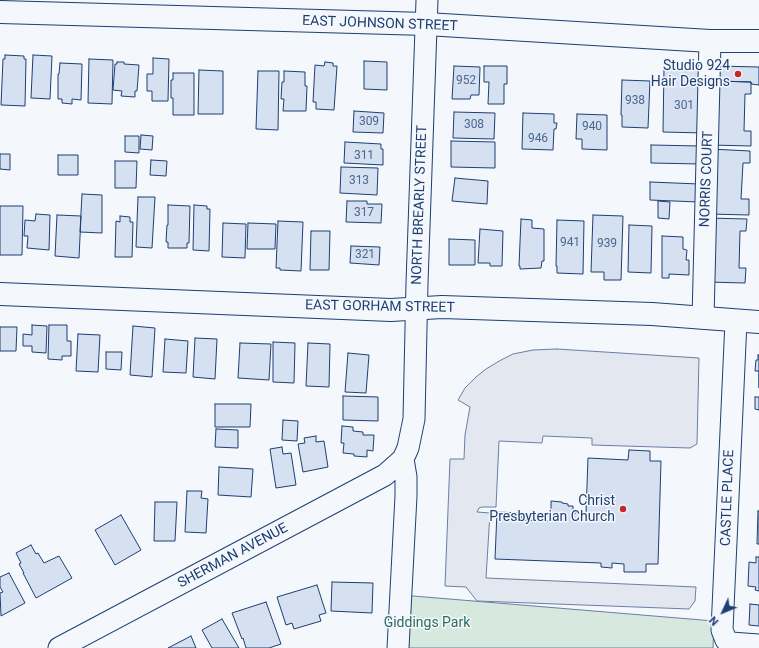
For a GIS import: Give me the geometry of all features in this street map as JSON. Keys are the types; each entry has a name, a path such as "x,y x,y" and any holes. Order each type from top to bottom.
{"main road":[{"name":"EAST JOHNSON STREET","path":"0,12 426,24 710,41 759,42"},
{"name":"EAST GORHAM STREET","path":"0,294 391,310 442,308 652,314 759,322"}],"street":[{"name":"NORTH BREARLY STREET","path":"398,648 406,496 406,477 403,458 408,448 414,419 416,309 427,0"},
{"name":"NORRIS COURT","path":"703,318 710,41"},
{"name":"CASTLE PLACE","path":"736,321 722,630 726,640 731,643 759,645"},
{"name":"SHERMAN AVENUE","path":"59,648 385,475 403,458"}],"green space":[{"name":"Giddings Park","path":"401,595 714,621 713,648 398,648"}],"shaded area":[{"path":"557,349 699,358 697,444 690,448 592,445 592,438 543,436 542,443 499,441 496,507 482,507 479,508 477,512 490,513 486,578 696,587 695,601 689,609 477,601 466,587 445,586 450,459 464,459 465,435 470,407 458,400 465,388 476,377 501,360 513,354 533,350"}],"building":[{"path":"5,55 24,56 24,59 26,59 25,106 1,105 3,59 5,59"},
{"path":"33,55 52,56 50,99 31,98"},
{"path":"153,58 169,59 168,101 152,101 152,91 147,91 147,74 153,74"},
{"path":"89,59 113,60 112,104 88,103"},
{"path":"364,61 387,62 387,90 364,89"},
{"path":"117,62 139,65 137,91 135,91 135,97 121,96 122,91 113,90 115,64 117,64"},
{"path":"325,62 333,63 333,66 337,66 334,110 316,109 316,102 313,102 315,65 324,66"},
{"path":"60,63 82,64 81,100 72,99 72,104 62,103 62,99 58,99 58,74"},
{"path":"454,66 480,67 479,95 471,95 470,99 452,99"},
{"path":"484,66 507,66 507,84 504,84 504,104 488,104 489,82 484,82"},
{"name":"Studio 924 Hair Designs","path":"717,66 759,67 759,85 751,84 751,82 717,81"},
{"path":"664,68 705,69 704,133 663,132"},
{"path":"199,70 223,71 223,114 198,114"},
{"path":"258,71 279,71 278,130 256,129"},
{"path":"284,71 305,72 305,86 307,86 306,111 283,111 284,99 281,99"},
{"path":"173,73 194,73 194,115 173,115 171,80 173,80"},
{"path":"622,80 650,81 648,128 622,127"},
{"path":"717,81 751,82 751,94 745,94 744,131 751,131 751,146 711,145"},
{"path":"354,111 384,113 383,133 353,132"},
{"path":"454,112 495,113 494,139 453,138"},
{"path":"523,113 554,114 554,123 557,123 556,129 554,129 553,150 522,149"},
{"path":"577,114 607,115 607,150 582,149 582,139 576,139"},
{"path":"141,135 153,136 152,150 140,149"},
{"path":"125,136 139,136 139,153 125,152"},
{"path":"451,141 495,142 495,168 451,167"},
{"path":"345,142 381,144 381,149 383,149 383,165 344,163"},
{"path":"651,145 700,146 700,164 651,163"},
{"path":"710,149 750,151 750,163 743,163 741,199 749,199 749,215 708,214"},
{"path":"0,154 10,154 10,170 0,169"},
{"path":"58,155 78,155 78,175 58,175"},
{"path":"151,160 167,161 166,176 150,175"},
{"path":"115,161 137,161 136,188 115,188"},
{"path":"341,167 378,168 377,195 340,193"},
{"path":"455,178 488,181 487,204 452,201"},
{"path":"650,182 699,184 698,202 650,200"},
{"path":"82,194 102,195 102,233 80,232"},
{"path":"138,197 155,197 152,248 136,247"},
{"path":"347,201 367,201 367,204 382,204 381,223 346,222"},
{"path":"658,201 670,202 669,219 658,218"},
{"path":"168,205 190,206 189,243 187,243 187,248 168,248 168,242 166,242"},
{"path":"194,205 207,206 207,209 210,209 209,251 193,250"},
{"path":"0,206 23,206 22,255 0,255"},
{"path":"36,214 50,215 49,250 27,248 28,236 24,236 25,220 35,221"},
{"path":"57,215 81,216 79,258 55,256"},
{"path":"593,215 623,216 621,280 604,280 604,272 591,272"},
{"path":"120,216 130,217 130,222 133,222 132,257 115,257 116,221 120,222"},
{"path":"708,218 747,219 746,231 740,231 739,268 746,268 745,283 706,282"},
{"path":"521,219 532,220 532,228 544,229 544,261 542,261 541,268 520,269"},
{"path":"557,220 584,221 583,274 557,273"},
{"path":"278,221 303,222 301,271 280,270 280,268 276,268"},
{"path":"223,223 246,224 245,258 222,257"},
{"path":"248,223 276,224 275,249 247,249"},
{"path":"629,225 652,226 651,273 628,272"},
{"path":"480,229 503,231 502,266 490,266 490,263 478,263"},
{"path":"311,231 330,231 329,270 310,270"},
{"path":"662,236 683,237 683,249 687,250 686,260 689,260 689,275 669,274 669,278 662,278"},
{"path":"449,239 475,240 475,265 449,265"},
{"path":"351,246 380,247 379,265 350,263"},
{"path":"32,325 47,326 46,353 32,352 32,346 23,346 23,334 32,335"},
{"path":"49,325 67,325 67,341 71,341 71,356 62,356 62,360 48,359"},
{"path":"133,326 155,328 152,377 130,375"},
{"path":"0,327 17,327 16,351 0,351"},
{"path":"78,334 100,335 98,372 76,371"},
{"path":"195,338 217,339 215,379 193,377"},
{"path":"165,339 188,341 186,373 163,372"},
{"path":"273,342 295,343 294,383 273,382"},
{"path":"240,343 271,344 269,380 238,378"},
{"path":"308,343 330,344 329,387 306,386"},
{"path":"106,352 122,352 121,370 106,369"},
{"path":"348,353 369,355 366,393 345,392"},
{"path":"758,355 759,371 755,371 756,360 758,360"},
{"path":"343,396 378,397 378,421 343,420"},
{"path":"755,397 759,397 759,410 755,409"},
{"path":"215,404 251,404 250,427 215,427"},
{"path":"283,420 298,421 297,441 282,440"},
{"path":"342,426 353,427 353,431 363,432 363,435 374,435 373,451 367,450 367,457 343,453 344,443 341,443"},
{"path":"216,429 238,430 238,448 215,447"},
{"path":"316,436 316,442 324,441 328,467 303,472 298,444 305,443 304,438"},
{"path":"282,447 283,454 291,453 296,485 276,488 270,449"},
{"name":"Christ Presbyterian Church","path":"629,450 650,451 650,461 661,461 658,564 646,564 646,572 624,572 624,564 612,563 612,568 601,567 601,563 495,559 497,512 522,513 521,520 551,521 551,501 562,502 568,504 568,506 573,506 573,513 586,513 588,458 628,460"},
{"path":"219,467 253,469 251,497 218,495"},
{"path":"187,491 202,491 201,498 208,499 206,533 185,532"},
{"path":"155,502 177,502 175,541 154,541"},
{"path":"758,511 759,544 757,544"},
{"path":"121,515 141,550 115,565 95,530"},
{"path":"31,545 36,554 38,553 44,563 59,556 72,578 36,598 19,564 21,563 16,553"},
{"path":"756,557 759,557 759,591 755,590 756,587 748,586 749,562 756,563"},
{"path":"9,573 25,603 1,616 0,593 3,592 0,587 0,577"},
{"path":"332,582 373,583 372,613 331,611"},
{"path":"317,585 326,613 319,615 321,621 294,629 292,623 286,625 277,597"},
{"path":"266,602 281,644 269,648 246,648 232,613"},
{"path":"750,604 759,605 759,626 749,625"},
{"path":"222,619 239,648 212,648 202,630"},
{"path":"191,636 196,648 168,648"}],"place":[{"name":"Studio 924 Hair Designs","path":"738,74"},
{"name":"Christ Presbyterian Church","path":"623,509"}]}
